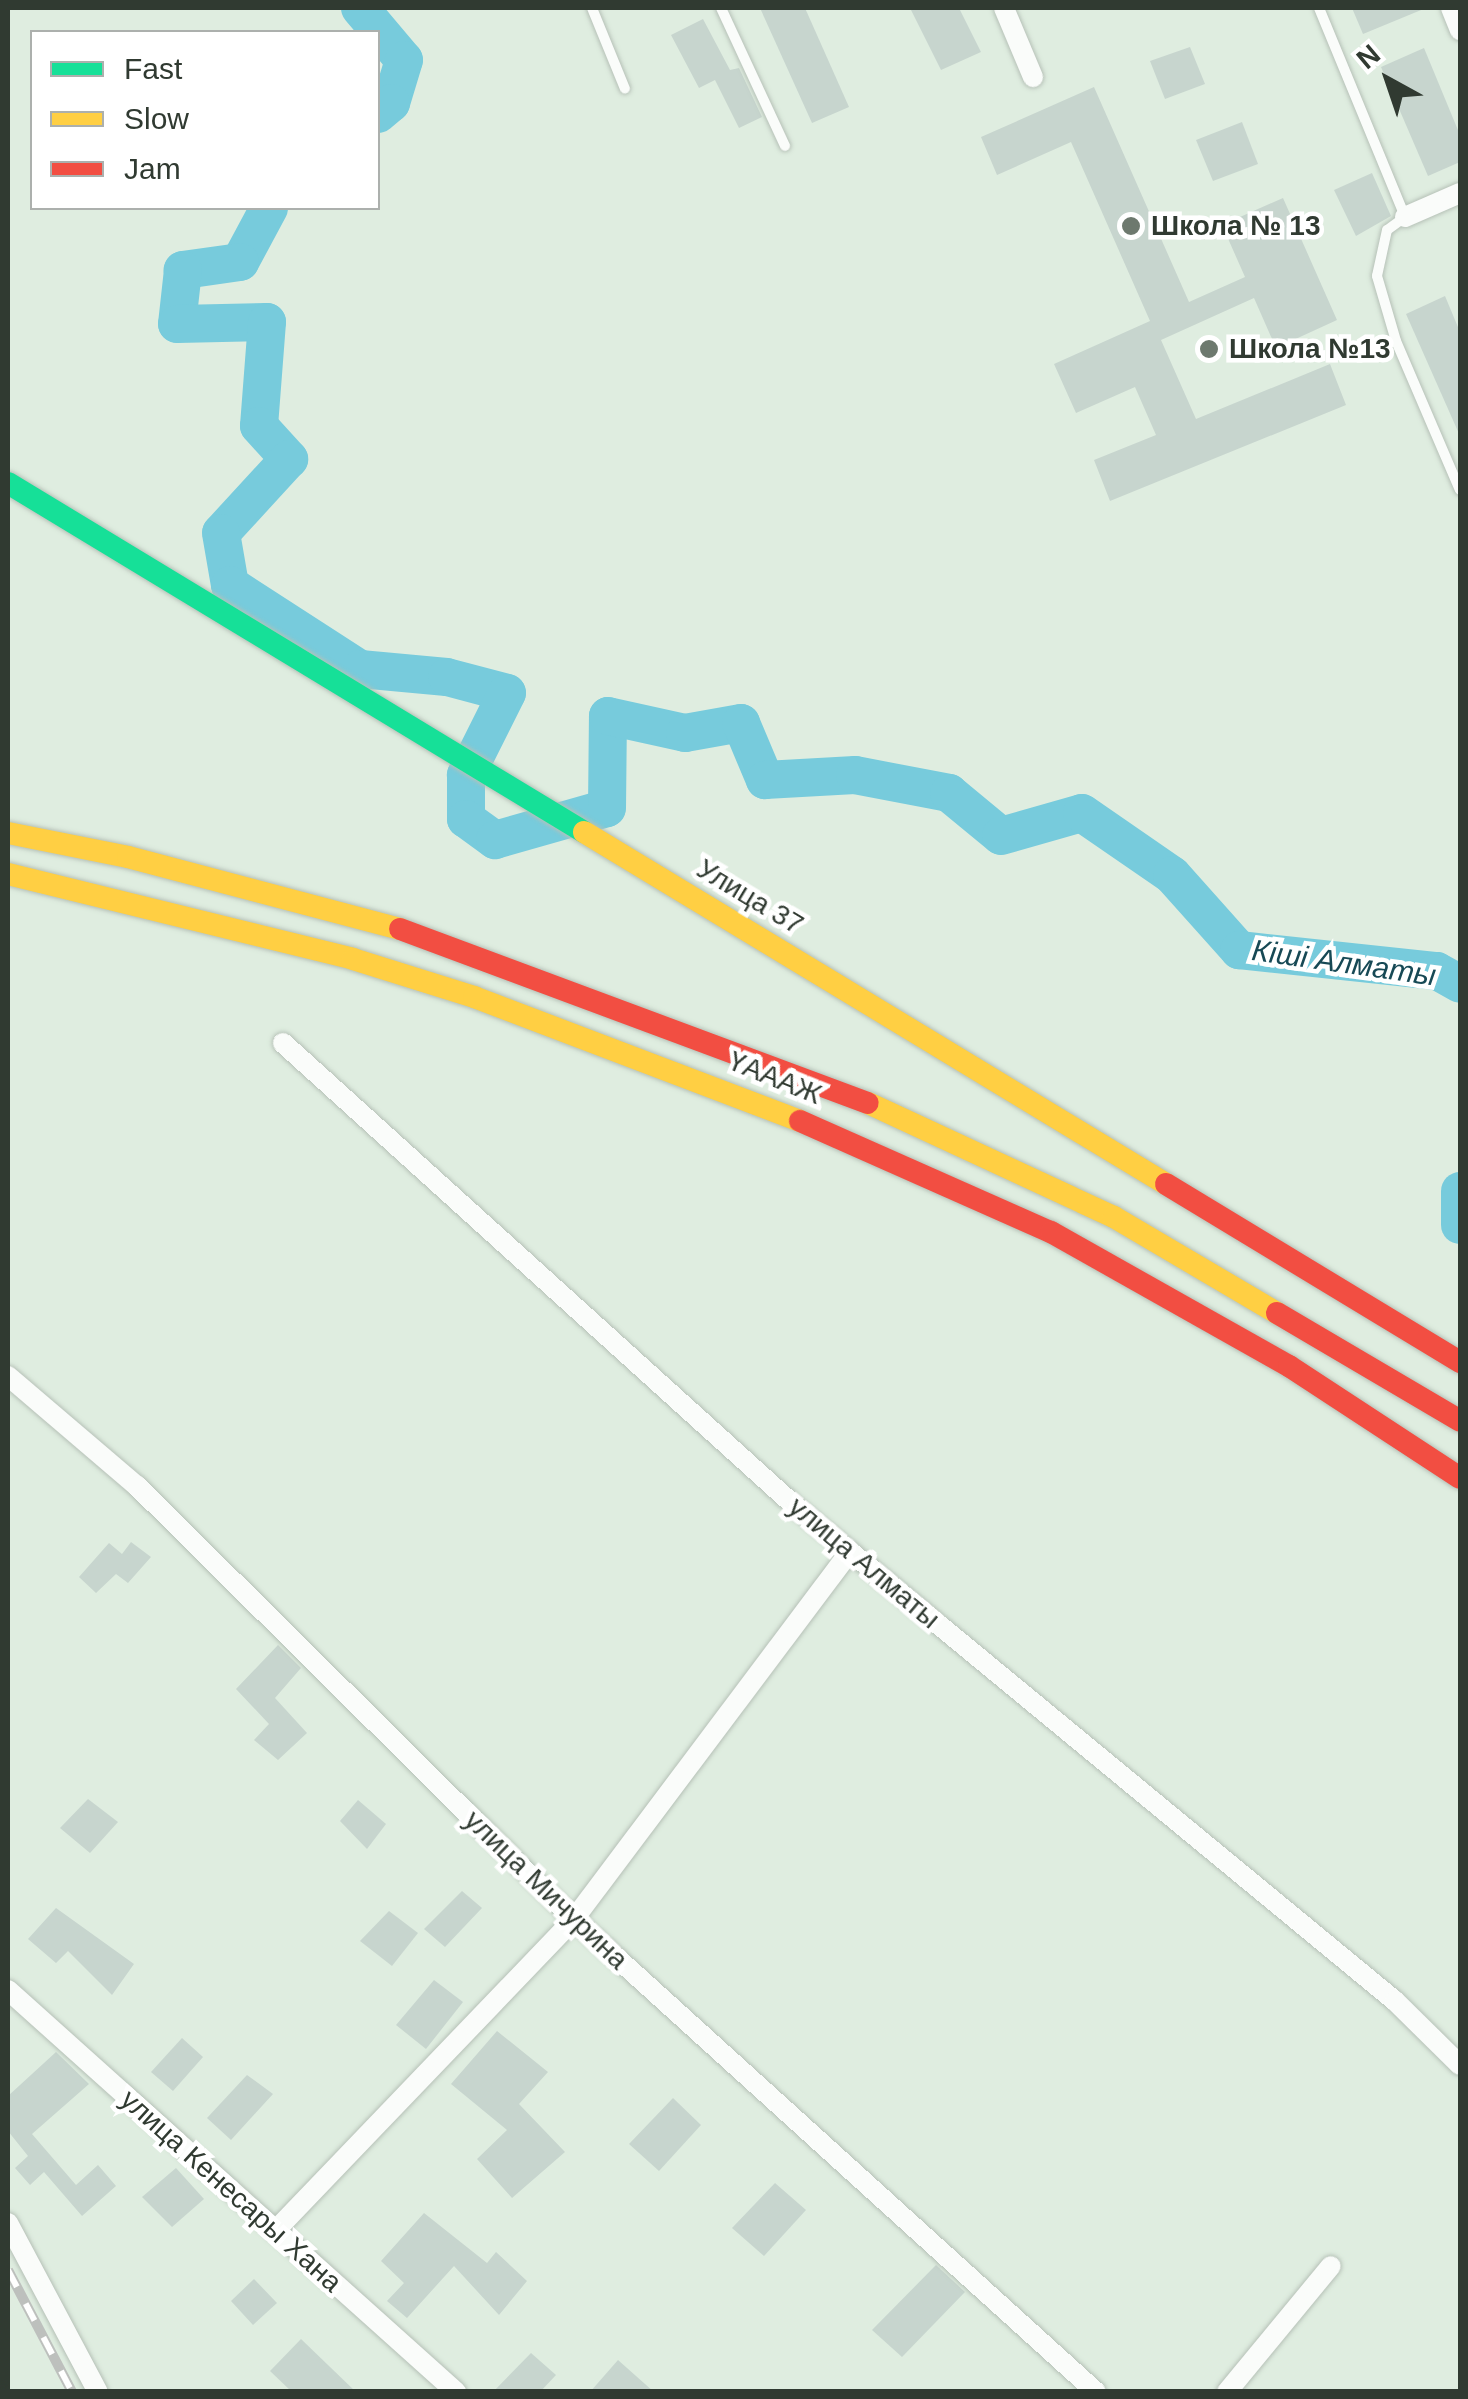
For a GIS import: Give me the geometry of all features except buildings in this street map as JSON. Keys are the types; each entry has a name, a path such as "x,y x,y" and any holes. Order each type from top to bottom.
{"main road":[{"name":"Улица 37","path":"8,484 1460,1362"},
{"name":"ҮАААЖ","path":"8,834 128,856 376,921 815,1078 1114,1217 1460,1420"},
{"name":"ҮАААЖ","path":"8,874 212,920 388,970 811,1125 1052,1232 1289,1366 1460,1478"}],"street":[{"path":"1004,8 1033,77"},
{"path":"1450,8 1460,30"},
{"path":"1405,217 1460,193"},
{"name":"улица Алматы","path":"283,1043 850,1551 1394,2001 1460,2065"},
{"name":"улица Мичурина","path":"8,1376 137,1486 574,1919 1096,2392"},
{"path":"275,2231 574,1919 850,1551"},
{"name":"улица Кенесары Хана","path":"8,1990 456,2392"},
{"path":"8,2224 98,2392"},
{"path":"1226,2392 1332,2266"}],"lane":[{"path":"592,8 625,89"},
{"path":"720,8 785,146"},
{"path":"1319,8 1405,217 1387,230 1377,276 1396,341 1460,490"}],"waterway":[{"name":"Кіші Алматы","path":"360,8 379,30"},
{"name":"Кіші Алматы","path":"380,32 404,60 391,103 380,112"},
{"name":"Кіші Алматы","path":"268,210 240,262 183,270 177,324 267,322 259,426 289,459 221,533 230,585 360,669 447,677 507,693 466,775 466,819 495,840 607,808 608,716 685,733 741,723 765,780 855,775 949,793 1001,836 1082,813 1172,875 1239,950 1437,971 1460,984"},
{"name":"Кіші Алматы","path":"1460,1191 1460,1225"}],"railway":[{"path":"8,2270 72,2392"}],"traffic: fast":[{"path":"8,483 584,832"}],"traffic: slow":[{"path":"584,832 1166,1184"},
{"path":"8,833 128,857 400,929"},
{"path":"8,874 353,959 474,997 800,1121"},
{"path":"868,1103 1114,1217 1277,1313"}],"traffic: jam":[{"path":"400,929 868,1103"},
{"path":"800,1121 1051,1232 1289,1366 1460,1478"},
{"path":"1166,1184 1460,1362"},
{"path":"1277,1313 1460,1421"}],"place":[{"name":"Школа № 13","path":"1131,226"},
{"name":"Школа №13","path":"1209,349"}]}
